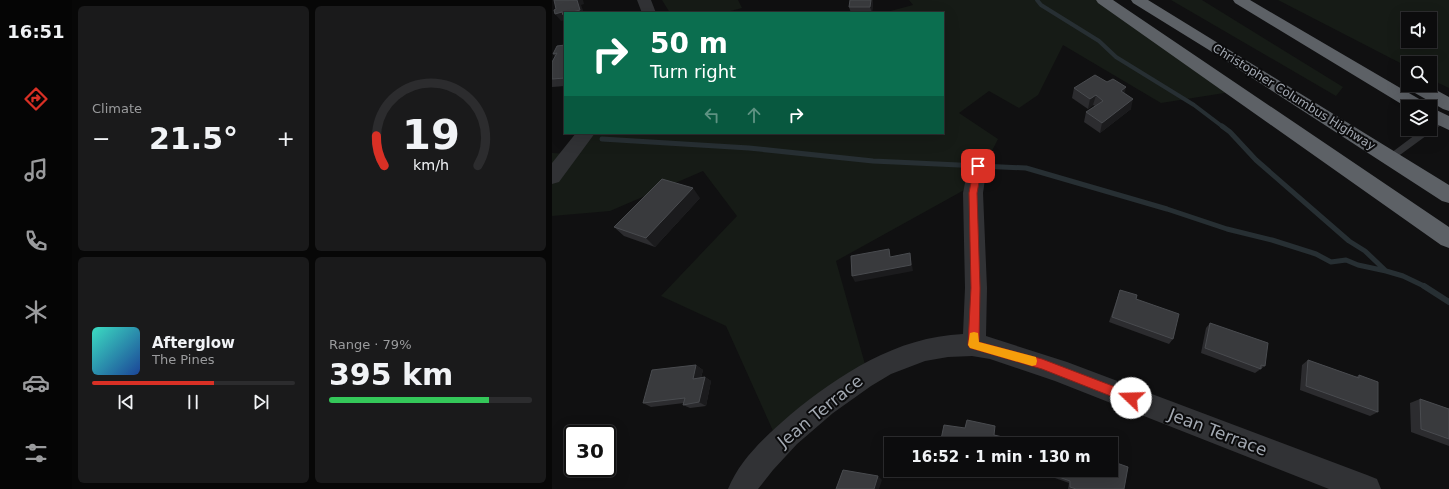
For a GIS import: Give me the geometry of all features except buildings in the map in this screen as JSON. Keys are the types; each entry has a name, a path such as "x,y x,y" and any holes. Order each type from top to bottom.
{"highway":[{"path":"1103,0 1449,239"},
{"name":"Christopher Columbus Highway","path":"1138,0 1216,47 1449,195"},
{"path":"1240,0 1408,100"},
{"path":"1263,0 1401,77"},
{"path":"1421,92 1444,113"}],"street":[{"path":"644,0 649,12"},
{"path":"552,177 585,134"},
{"path":"552,151 572,151"},
{"path":"974,345 976,288 973,193 978,167"},
{"name":"Jean Terrace","path":"742,489 763,459 782,439 834,394 866,373 899,358 923,350 974,345 1042,364 1366,489"}],"lane":[{"path":"1390,158 1444,113"}],"shaded area":[{"path":"662,0 738,0 742,8 727,12 669,12"},
{"path":"909,0 1098,0 1237,91 1161,103 1063,45 1038,95 1019,108 989,91 959,113 998,139 975,184 836,261 868,375 782,451 726,326 661,296 737,216 703,171 610,211 552,216 552,153 570,154 587,134 944,134 944,12 887,12 913,5"},
{"path":"1171,0 1202,0 1343,87 1336,96"},
{"path":"1278,0 1449,0 1449,88 1437,82 1437,56 1401,56 1401,63"}],"waterway":[{"path":"1037,0 1041,5 1099,41 1116,57 1194,105 1223,127"},
{"path":"1222,126 1230,132 1256,160 1349,241 1365,251 1386,271"},
{"path":"602,139 749,148 873,161 1026,168 1167,209 1227,229 1272,240 1316,254 1331,262 1346,260 1358,265 1386,271"},
{"path":"1386,271 1403,276 1424,286"},
{"path":"1424,286 1449,302"}],"slow traffic":[{"path":"974,337 974,345 1032,361"}],"route":[{"path":"978,166 973,193 976,288 974,345 1042,364 1131,398"}]}
